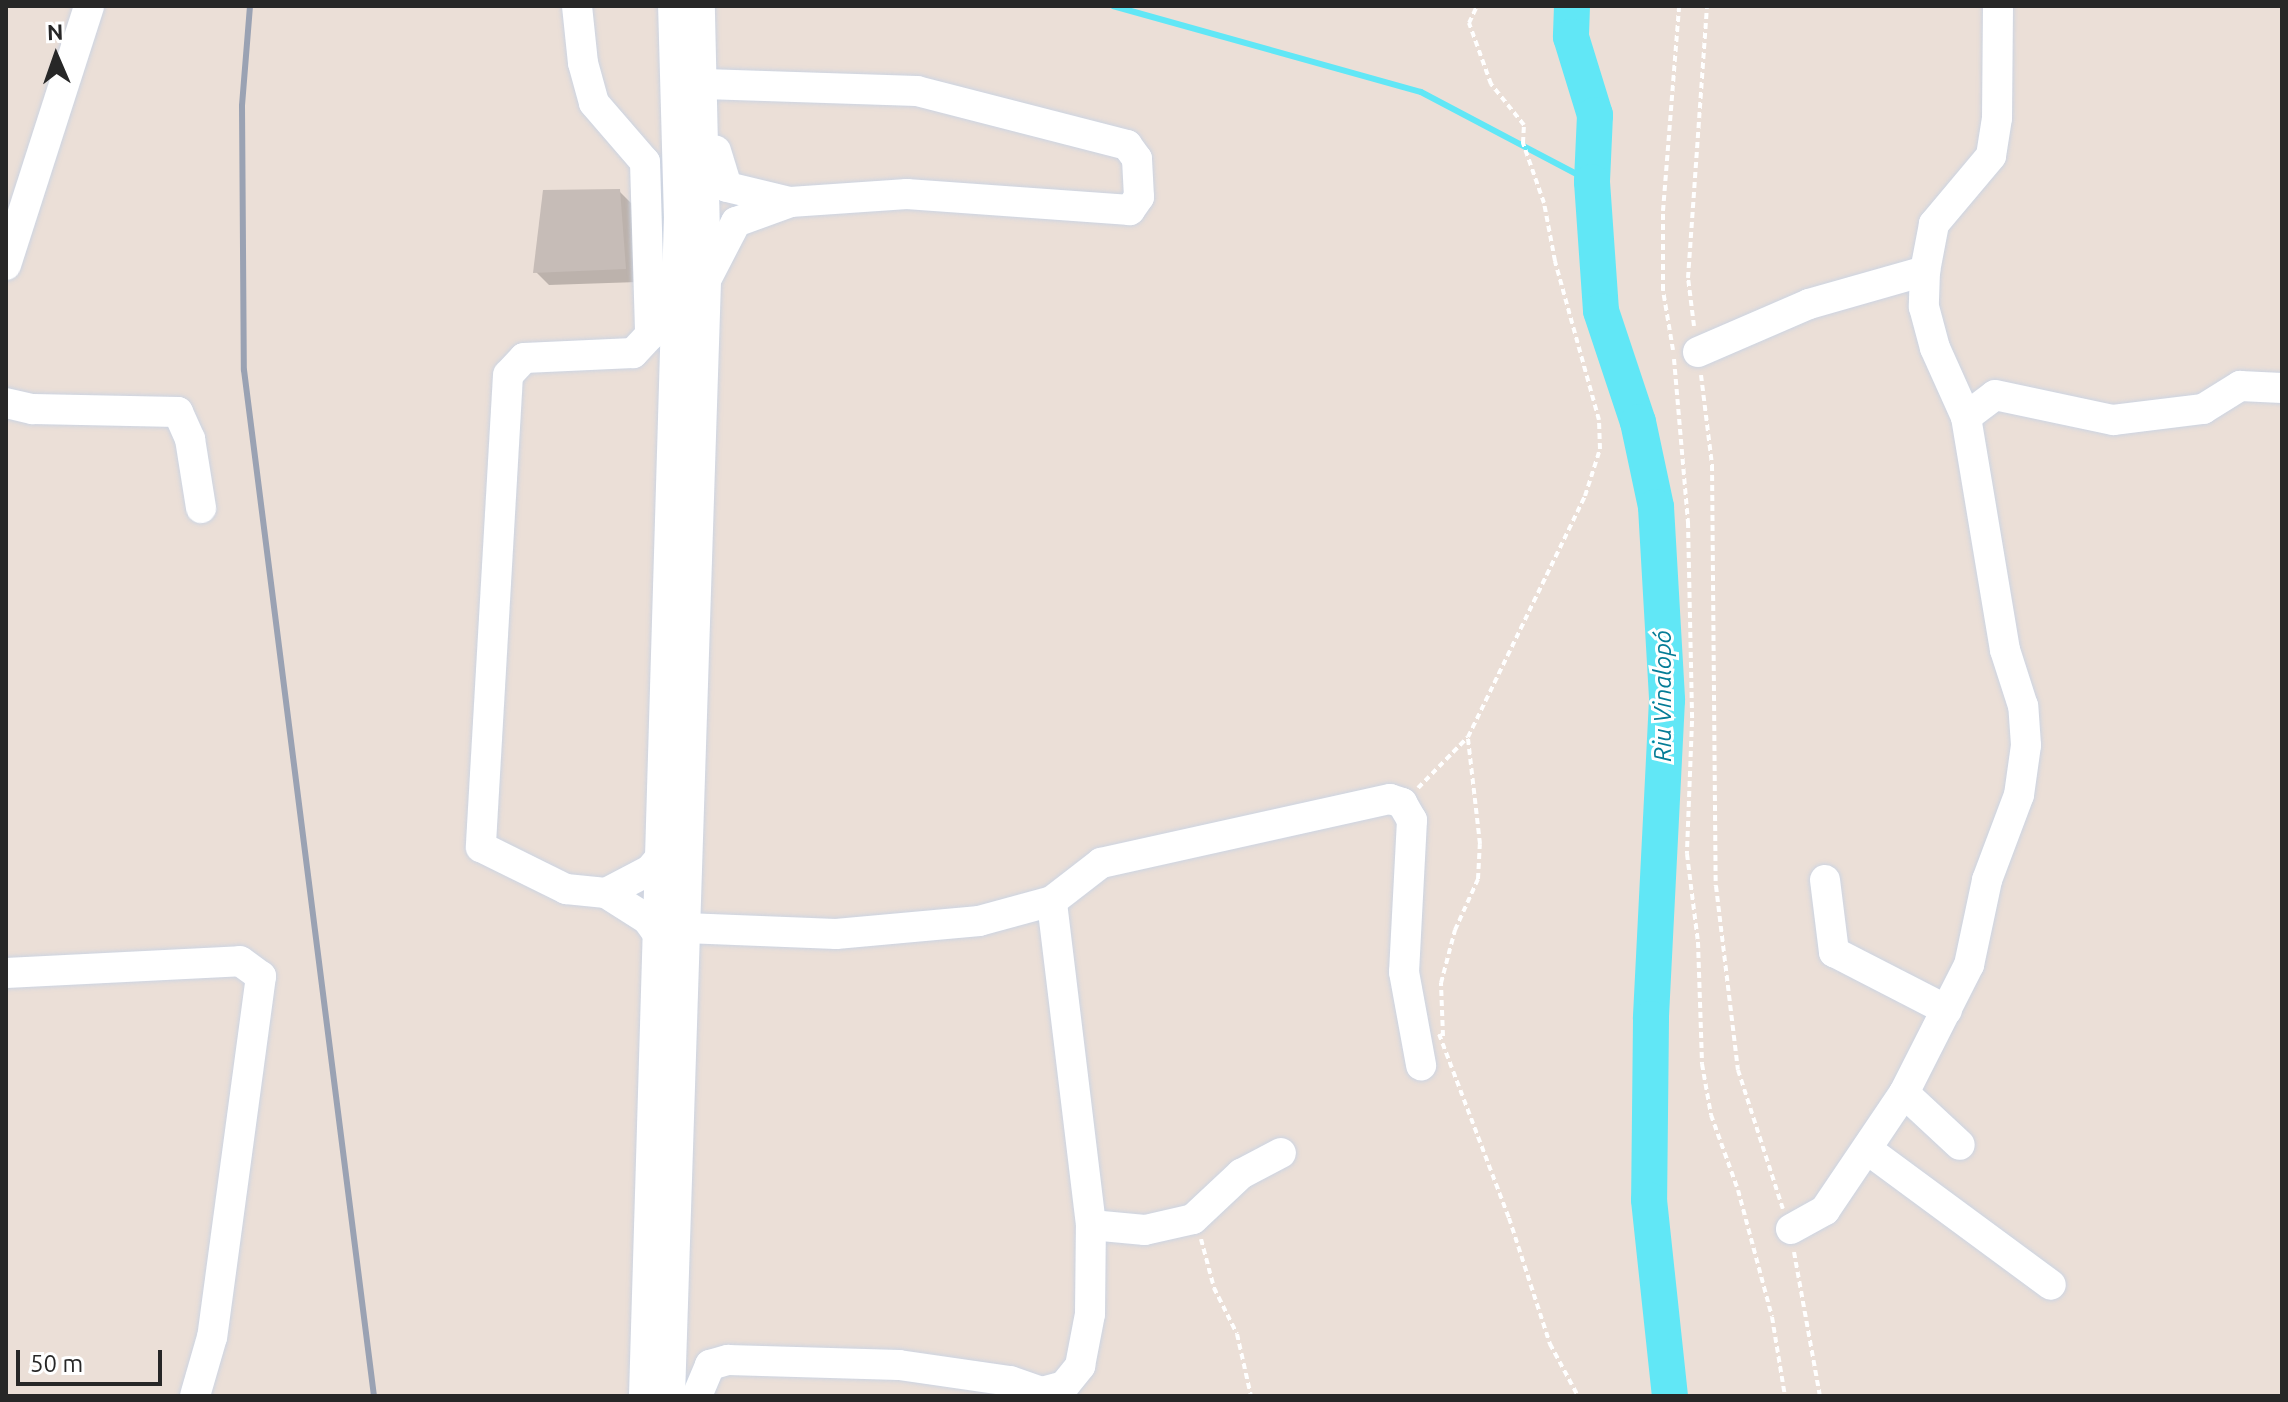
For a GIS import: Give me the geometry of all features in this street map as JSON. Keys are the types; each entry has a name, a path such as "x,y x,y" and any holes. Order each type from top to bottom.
{"street":[{"path":"6,265 89,6"},
{"path":"577,6 594,103 645,162 650,335 633,353 524,358 508,375 481,847 566,889 606,893 672,931 836,934 979,921 1052,901 1101,863 1390,799 1402,803 1412,820 1404,972 1421,1065"},
{"path":"670,1396 672,931 661,857 679,234 673,6"},
{"path":"644,1396 648,1269 672,931 706,279 706,130 700,6"},
{"path":"1791,1229 1825,1210 1904,1093 1969,965 1987,880 2019,795 2026,745 2023,706 2005,650 1966,417 1935,348 1924,307 1925,271 1934,224 1991,156 1997,118 1998,6"},
{"path":"704,84 917,91 1127,145 1137,159 1139,197 1130,210 907,194 790,202 736,222 706,279"},
{"path":"706,130 727,187 790,202"},
{"path":"1698,352 1809,304 1925,271"},
{"path":"1966,417 1995,395 2113,420 2203,409 2240,386 2282,388"},
{"path":"6,403 33,409 178,412 190,439 201,508"},
{"path":"606,893 650,870 661,857"},
{"path":"1825,880 1834,952 1947,1010"},
{"path":"697,1396 710,1365 728,1360 899,1365 1010,1381 1042,1392 1064,1386 1080,1366 1090,1314 1091,1225 1052,901"},
{"path":"6,973 240,961 261,976 212,1337 195,1396"},
{"path":"1904,1093 1960,1145"},
{"path":"1868,1150 2051,1285"},
{"path":"1091,1225 1113,1230 1174,1226 1193,1219 1241,1174 1281,1153"},
{"path":"626,1396 629,1306 648,1269"}],"path":[{"path":"1402,803 1468,737 1585,496 1600,449 1599,420 1555,261 1544,203 1523,143 1524,125 1491,84 1470,29 1477,6"},
{"path":"1679,6 1663,211 1663,290 1688,522 1692,721 1687,854 1698,942 1698,1028 1711,1115 1738,1190 1772,1317 1785,1396"},
{"path":"1707,6 1688,278 1712,465 1716,886 1738,1070 1791,1229 1820,1396"},
{"path":"1468,737 1480,844 1478,879 1455,930 1441,983 1443,1036 1550,1344 1578,1396"},
{"path":"1411,1014 1443,1036"},
{"path":"1174,1226 1201,1237 1214,1288 1237,1334 1251,1396"}],"building":[{"path":"620,189 626,269 533,273 543,190"}],"waterway":[{"path":"1113,6 1421,92 1592,182"},
{"name":"Riu Vinalopó","path":"1572,6 1571,37 1595,115 1592,182 1601,311 1638,422 1656,507 1667,700 1651,1019 1649,1200 1670,1396"}],"railway":[{"path":"250,6 242,106 244,370 374,1396"}]}
